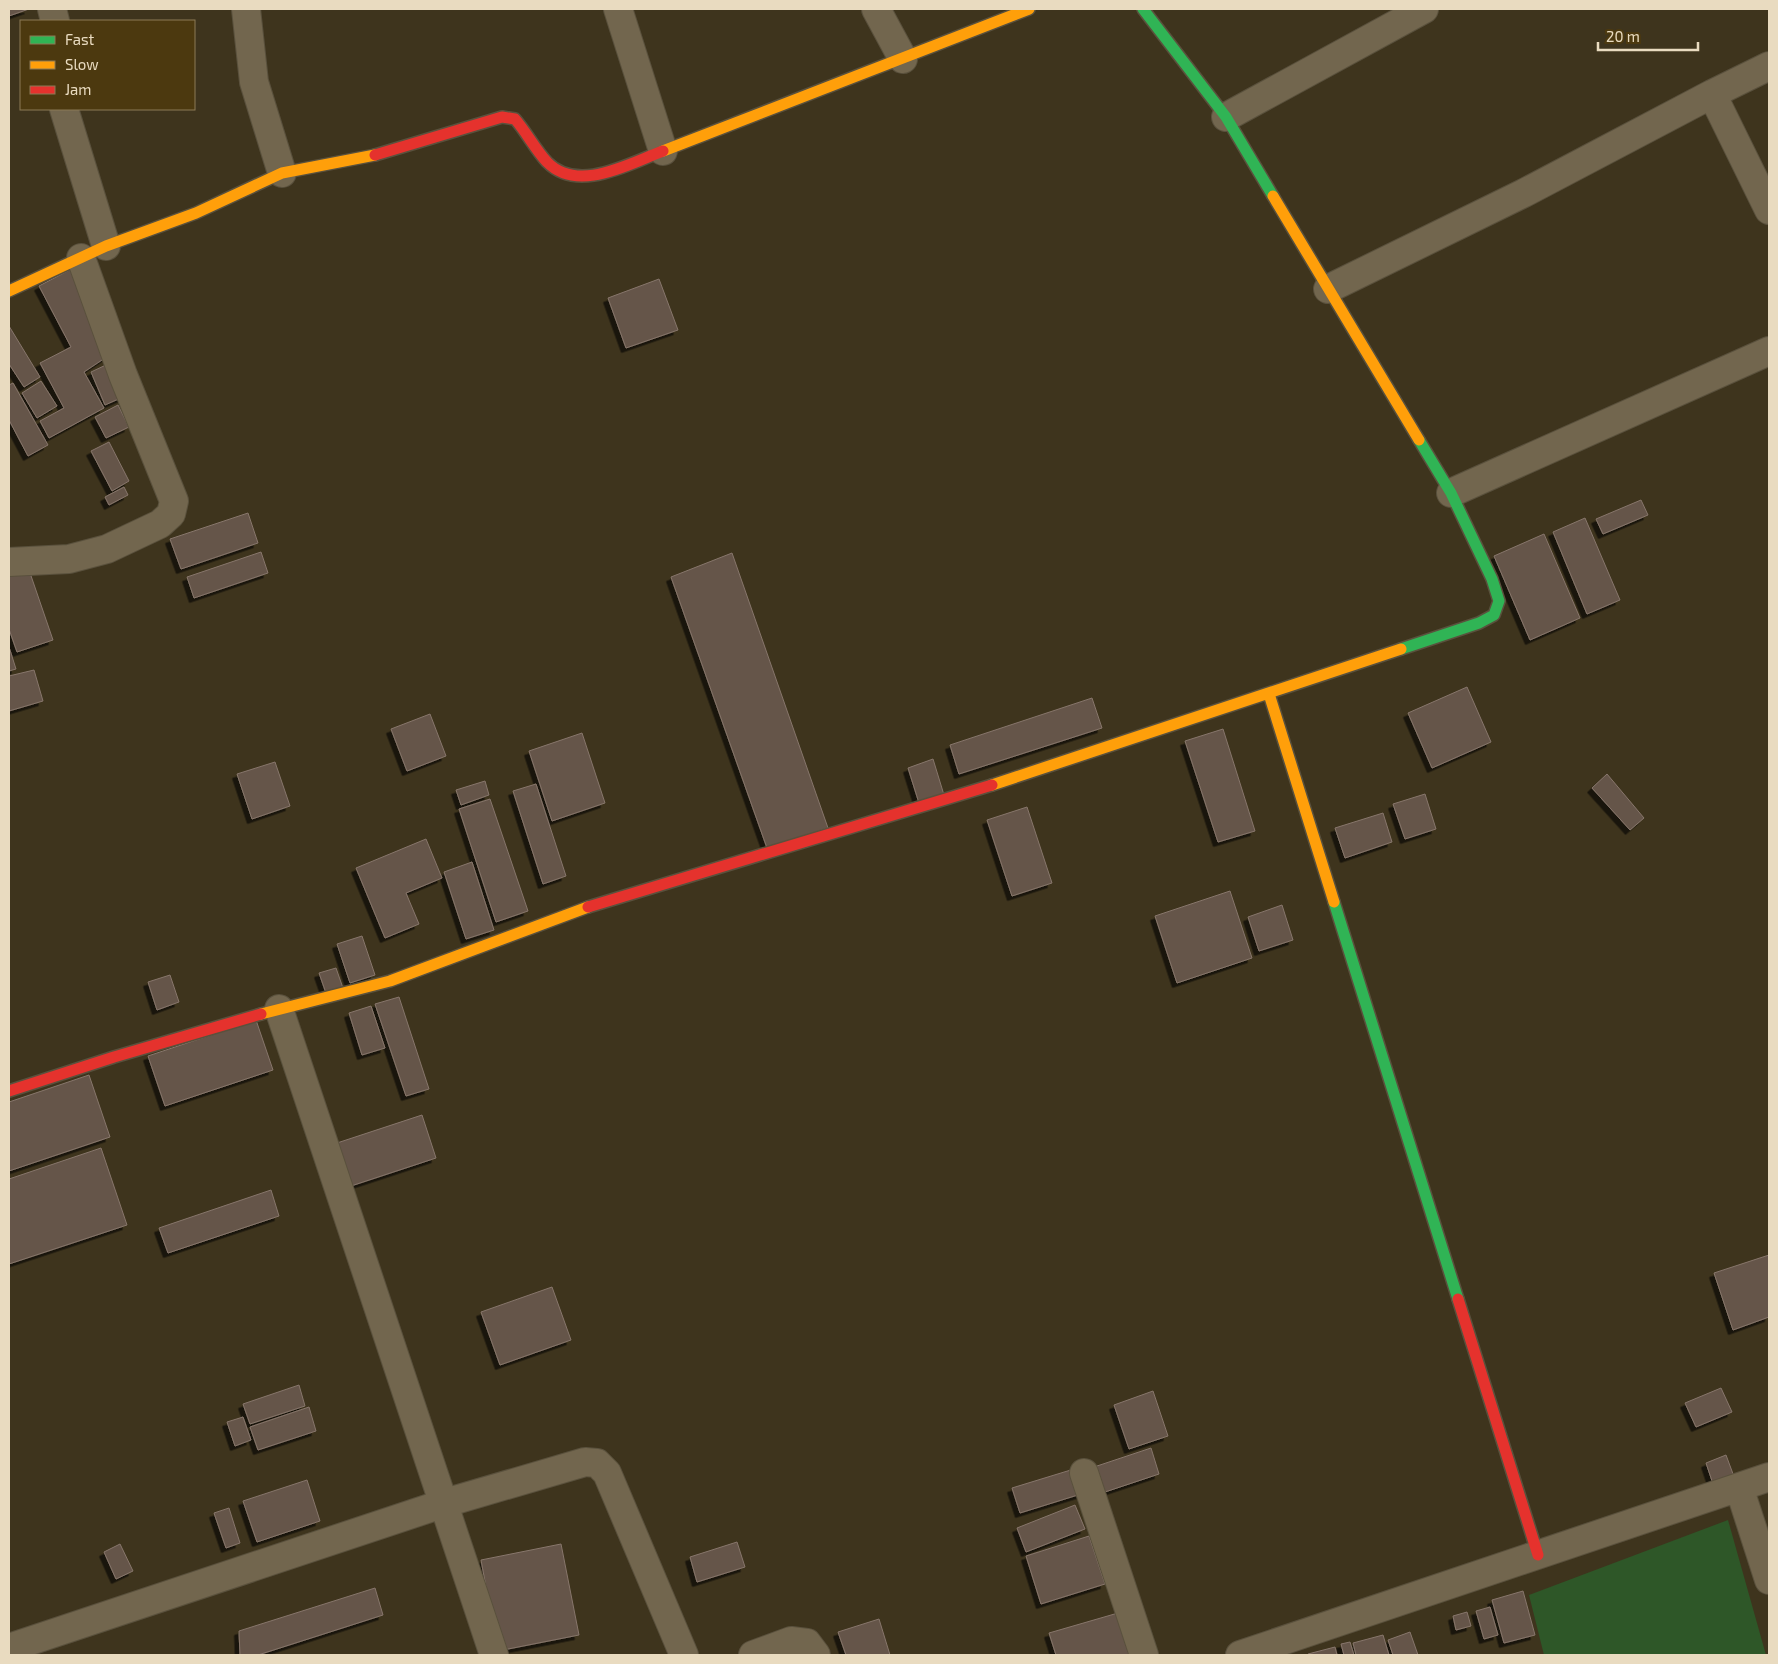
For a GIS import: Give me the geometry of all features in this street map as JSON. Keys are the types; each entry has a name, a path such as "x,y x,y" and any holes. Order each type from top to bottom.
{"street":[{"path":"246,9 254,82 282,173"},
{"path":"618,9 663,151"},
{"path":"876,9 903,60"},
{"path":"9,291 106,246 196,213 282,173 391,152 502,117 515,119 547,161 561,173 579,176 606,173 903,60 1029,9"},
{"path":"9,1091 114,1057 279,1009 390,981 583,908 1019,777 1479,623 1494,615 1499,601 1492,579 1451,493 1226,117 1142,9"},
{"path":"1226,117 1424,9"},
{"path":"1328,289 1524,193 1769,66"},
{"path":"1712,94 1769,210"},
{"path":"64,110 106,246"},
{"path":"9,562 69,559 107,549 160,524 171,514 174,501 123,375 81,258"},
{"path":"1451,493 1769,352"},
{"path":"1270,694 1538,1555"},
{"path":"279,1009 445,1503 494,1655"},
{"path":"9,1648 445,1503 585,1462 597,1463 607,1473 684,1655"},
{"path":"1084,1472 1144,1655"},
{"path":"1240,1655 1297,1646 1538,1555 1769,1477"},
{"path":"1739,1487 1769,1580"},
{"path":"753,1655 791,1641 807,1643 816,1655"}],"green space":[{"path":"1728,1520 1766,1655 1544,1655 1529,1595"}],"building":[{"path":"9,9 29,9 9,16"},
{"path":"79,265 108,356 84,372 104,408 49,438 40,421 64,408 40,363 71,347 39,286"},
{"path":"659,279 678,330 626,348 608,298"},
{"path":"9,326 40,377 24,387 9,364"},
{"path":"108,364 123,397 105,405 91,372"},
{"path":"41,381 57,406 37,418 22,393"},
{"path":"13,383 48,445 28,456 9,420 9,385"},
{"path":"118,405 129,427 106,438 95,417"},
{"path":"109,442 129,481 112,491 91,451"},
{"path":"124,487 128,495 109,505 105,497"},
{"path":"1641,500 1648,515 1603,534 1596,519"},
{"path":"248,513 258,543 181,569 170,539"},
{"path":"1585,518 1620,600 1587,614 1553,532"},
{"path":"1544,534 1580,618 1530,640 1494,556"},
{"path":"261,552 268,573 194,598 187,577"},
{"path":"732,553 828,828 767,848 671,577"},
{"path":"28,567 53,640 17,652 9,629 9,574"},
{"path":"9,647 16,669 9,671"},
{"path":"34,670 43,701 9,711 9,676"},
{"path":"1467,687 1491,742 1432,768 1408,713"},
{"path":"1092,698 1102,728 959,774 950,745"},
{"path":"430,714 446,756 407,771 391,729"},
{"path":"1223,729 1255,831 1218,842 1185,741"},
{"path":"582,733 605,803 552,821 529,751"},
{"path":"933,759 944,795 919,803 908,768"},
{"path":"275,762 290,806 252,819 237,774"},
{"path":"1607,774 1644,818 1630,830 1592,788"},
{"path":"485,781 489,795 461,805 456,790"},
{"path":"536,784 566,876 543,884 513,791"},
{"path":"1425,794 1436,829 1405,839 1393,804"},
{"path":"490,799 528,911 496,922 459,809"},
{"path":"1027,807 1052,883 1012,896 987,820"},
{"path":"1383,813 1392,842 1345,858 1335,828"},
{"path":"426,839 442,878 406,893 419,924 385,938 356,868"},
{"path":"472,862 494,930 466,939 444,872"},
{"path":"1230,891 1252,958 1177,983 1155,916"},
{"path":"1282,905 1293,940 1259,951 1248,917"},
{"path":"362,936 375,975 350,983 337,944"},
{"path":"336,968 344,991 327,996 319,973"},
{"path":"170,975 179,1002 157,1010 148,982"},
{"path":"399,997 429,1089 406,1096 375,1004"},
{"path":"371,1006 385,1048 362,1055 349,1013"},
{"path":"256,1020 273,1070 165,1106 148,1056"},
{"path":"89,1075 110,1137 9,1171 9,1102"},
{"path":"422,1115 436,1158 348,1187 334,1144"},
{"path":"101,1148 127,1225 9,1264 9,1179"},
{"path":"271,1190 279,1216 168,1253 159,1228"},
{"path":"1769,1255 1769,1317 1733,1330 1714,1273"},
{"path":"552,1287 571,1340 500,1365 481,1312"},
{"path":"299,1385 305,1406 250,1424 243,1404"},
{"path":"1721,1388 1732,1412 1696,1427 1685,1403"},
{"path":"1153,1391 1168,1436 1129,1449 1114,1405"},
{"path":"309,1407 316,1431 258,1450 250,1427"},
{"path":"243,1417 251,1440 235,1446 227,1422"},
{"path":"1151,1448 1159,1474 1093,1496 1085,1470"},
{"path":"1726,1455 1736,1482 1715,1490 1706,1463"},
{"path":"1074,1469 1081,1494 1020,1513 1012,1488"},
{"path":"307,1480 320,1521 257,1542 243,1501"},
{"path":"1075,1505 1085,1529 1026,1552 1017,1528"},
{"path":"229,1508 240,1543 226,1548 214,1513"},
{"path":"1089,1536 1105,1584 1041,1604 1026,1556"},
{"path":"737,1542 745,1567 697,1582 690,1557"},
{"path":"120,1544 133,1571 116,1579 104,1552"},
{"path":"561,1544 579,1635 498,1651 481,1560"},
{"path":"375,1588 383,1615 258,1655 240,1655 239,1631"},
{"path":"1523,1591 1535,1635 1504,1643 1492,1600"},
{"path":"1490,1607 1498,1635 1484,1639 1476,1611"},
{"path":"1467,1612 1471,1626 1456,1630 1453,1616"},
{"path":"1118,1613 1129,1655 1056,1655 1049,1633"},
{"path":"879,1619 890,1655 846,1655 838,1632"},
{"path":"1410,1632 1418,1655 1393,1655 1388,1640"},
{"path":"1383,1635 1389,1655 1356,1655 1353,1643"},
{"path":"1350,1642 1354,1655 1344,1655 1341,1644"},
{"path":"1335,1647 1337,1655 1308,1654"}],"traffic: fast":[{"path":"1143,9 1226,117 1273,196"},
{"path":"1401,649 1479,623 1494,615 1499,601 1492,579 1451,493 1419,440"},
{"path":"1334,902 1458,1299"}],"traffic: slow":[{"path":"663,151 1029,9"},
{"path":"9,291 106,246 196,213 282,173 375,155"},
{"path":"1273,196 1419,440"},
{"path":"992,785 1401,649"},
{"path":"1269,694 1334,902"},
{"path":"261,1014 390,981 588,907"}],"traffic: jam":[{"path":"375,155 502,117 515,119 547,162 560,171 574,175 589,176 604,173 663,151"},
{"path":"588,907 992,785"},
{"path":"9,1091 114,1057 261,1014"},
{"path":"1458,1299 1538,1555"}]}
